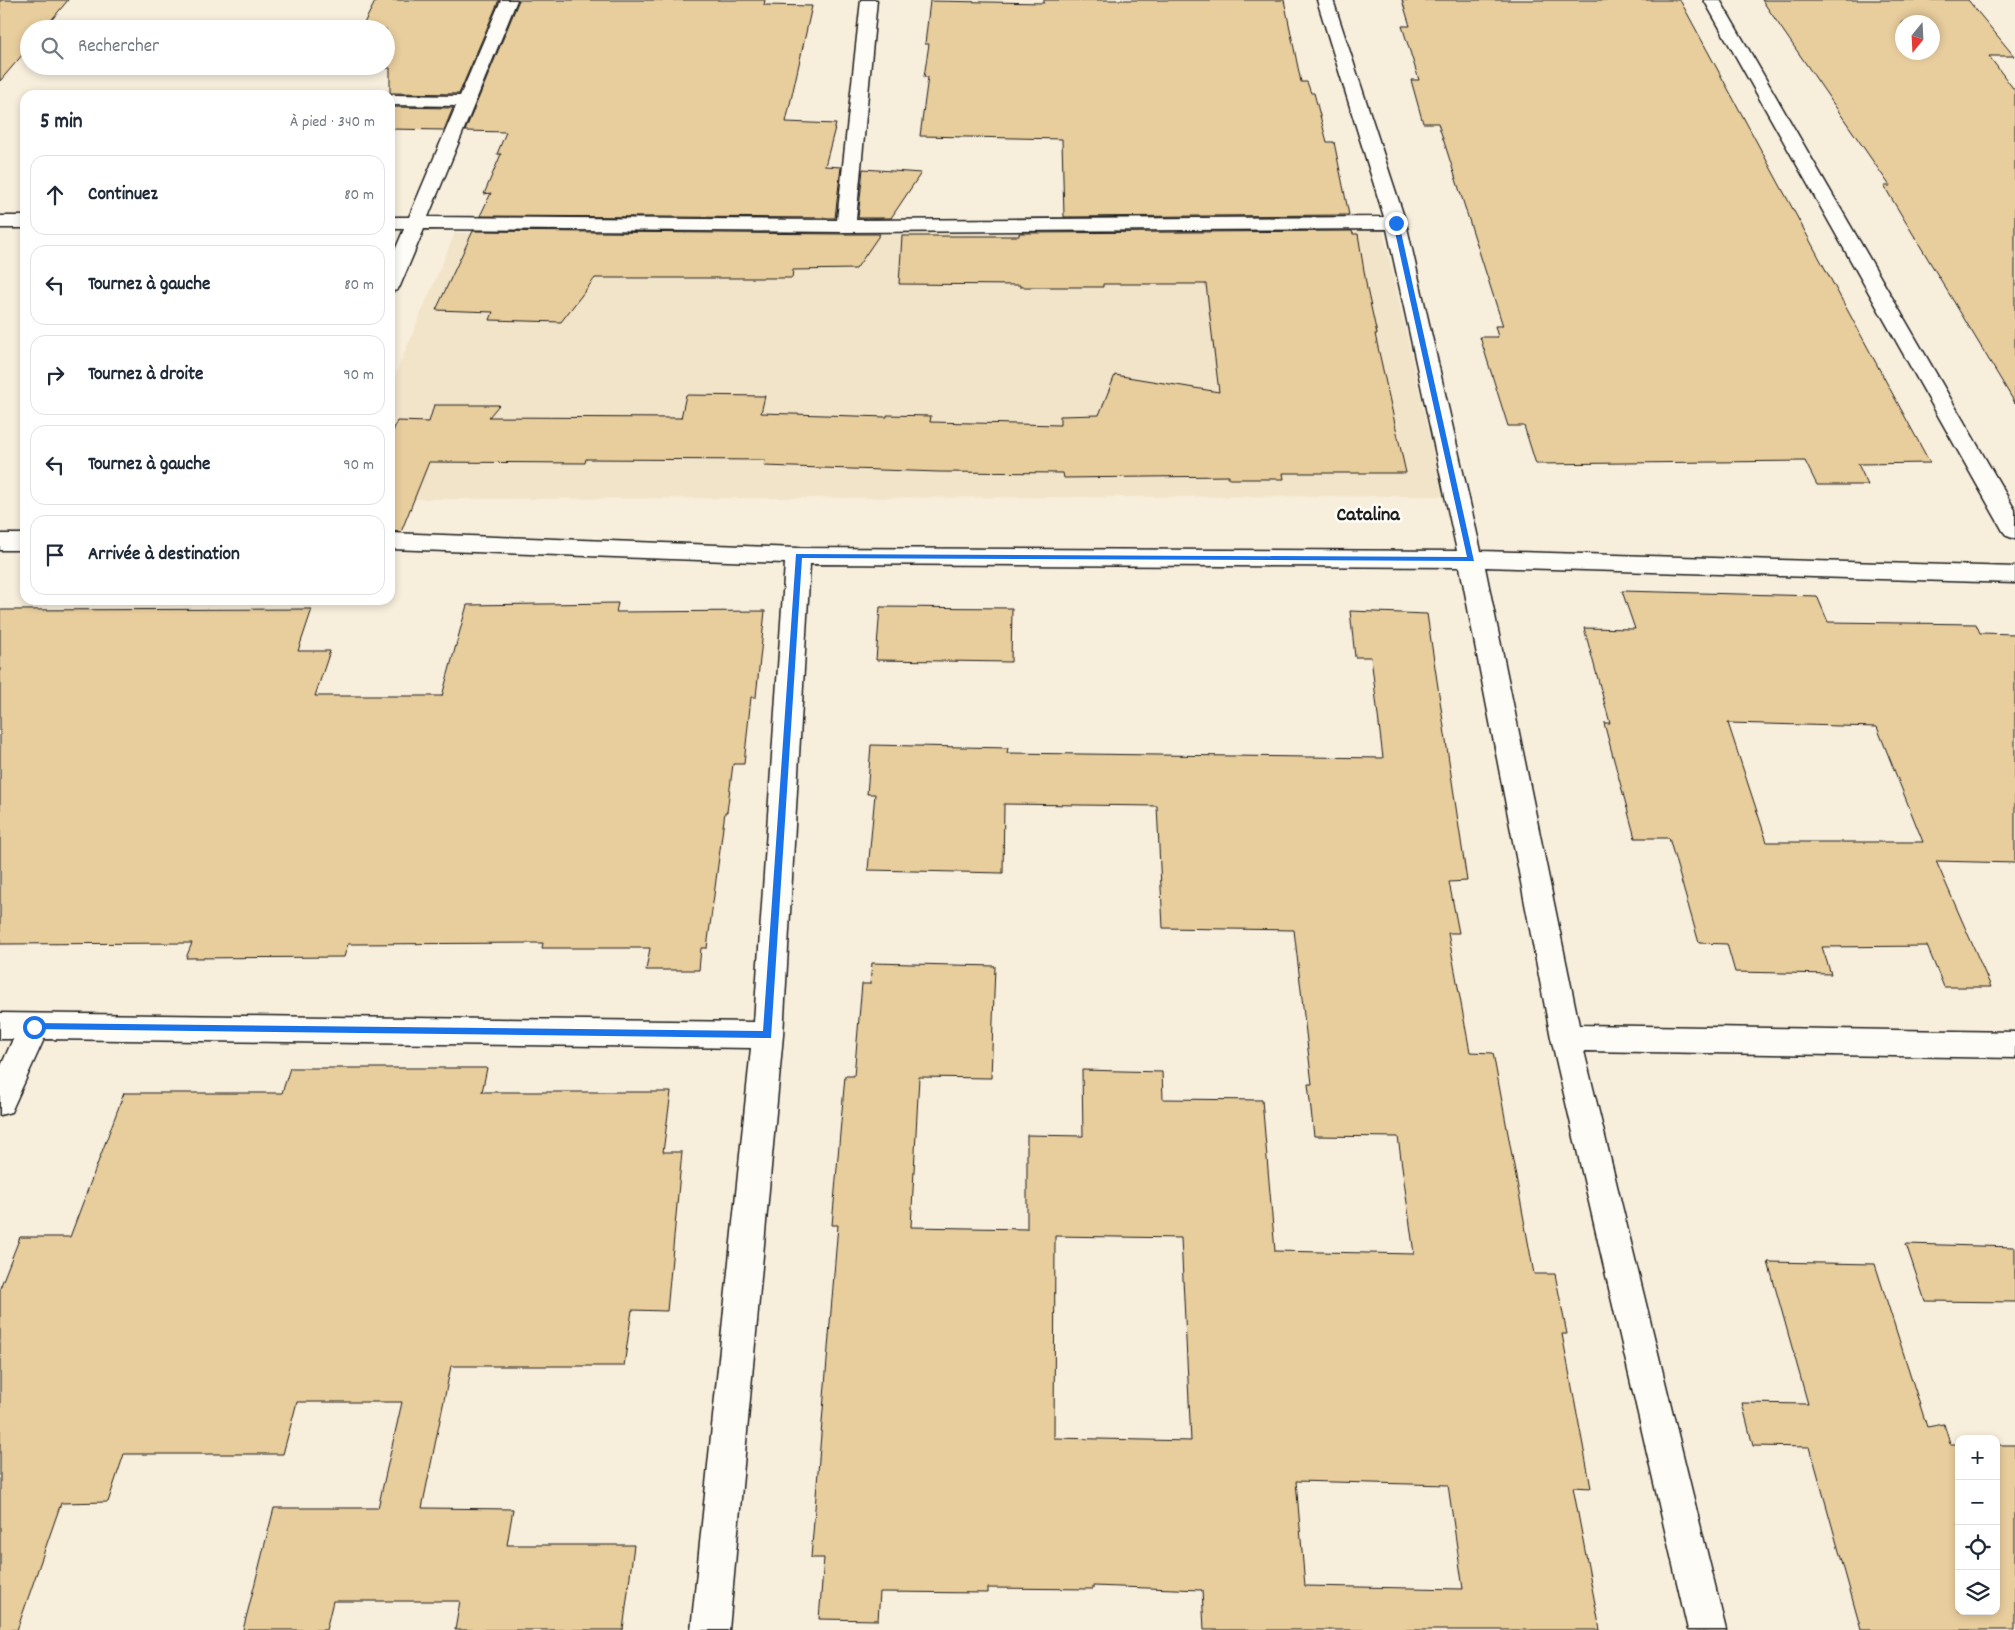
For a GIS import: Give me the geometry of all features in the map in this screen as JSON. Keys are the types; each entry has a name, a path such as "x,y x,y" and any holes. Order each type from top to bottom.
{"street":[{"path":"395,274 509,0"},
{"path":"846,226 869,0"},
{"path":"1325,0 1396,223 1471,560 1566,1038 1706,1630"},
{"path":"1712,0 2015,531"},
{"path":"395,100 467,101"},
{"path":"0,222 20,222"},
{"path":"395,223 846,226 1396,223"},
{"path":"395,541 798,556 1471,560 2015,575"},
{"path":"0,542 20,542"},
{"path":"710,1630 768,1035 798,556"},
{"path":"0,1026 768,1035"},
{"path":"0,1102 34,1027"},
{"path":"1566,1038 2015,1045"}],"shaded area":[{"path":"1382,226 1443,496 395,499 395,375 455,233"}],"building":[{"path":"0,0 68,0 51,20 20,20 20,58 0,81"},
{"path":"376,0 499,0 459,94 395,93 395,90 390,90 390,75 395,75 395,20 366,20"},
{"path":"519,0 765,0 764,5 812,6 786,122 836,124 825,166 841,167 835,218 480,216 491,193 484,194 501,154 497,154 506,132 465,131"},
{"path":"1044,0 1284,0 1301,82 1307,82 1311,93 1314,93 1327,142 1334,142 1349,215 1064,217 1062,139 920,136 928,77 924,77 929,44 925,44 930,1 1044,3"},
{"path":"1402,0 1680,0 1930,463 1858,464 1868,485 1817,485 1805,461 1536,464 1524,426 1508,426 1480,337 1498,337 1495,326 1503,326 1438,123 1423,123 1411,80 1419,80 1402,26 1410,26"},
{"path":"1762,0 1968,0 2014,56 1989,56 2015,91 2015,403 1884,186 1890,186"},
{"path":"395,107 453,108 444,130 395,129"},
{"path":"863,169 921,173 891,218 858,218"},
{"path":"473,231 880,234 856,269 793,270 792,278 595,278 561,322 490,320 493,312 436,310"},
{"path":"1352,231 1353,234 1358,234 1377,334 1375,334 1406,473 1283,473 1284,479 1229,479 1229,476 1064,478 1063,473 939,472 764,466 765,460 586,459 585,463 429,462 401,532 395,531 395,426 397,421 429,422 434,405 499,405 489,417 681,418 686,395 765,396 761,413 887,417 887,415 931,416 930,422 1060,425 1060,416 1099,415 1115,375 1219,392 1206,284 1103,284 1103,287 1020,287 1020,285 899,284 902,236 1019,236 1019,233"},
{"path":"1622,591 1817,596 1828,622 1976,624 1980,633 2015,634 2015,863 1936,861 1991,987 1944,987 1927,946 1822,947 1831,974 1735,972 1727,944 1699,943 1669,838 1635,838 1604,723 1610,723 1584,628 1635,629","holes":["1728,723 1877,727 1923,842 1767,842"]},
{"path":"618,603 616,612 765,611 756,697 751,697 744,764 733,764 707,948 701,948 699,970 646,970 650,948 542,948 543,943 348,944 344,957 186,958 192,943 0,944 0,610 312,609 298,651 330,651 315,696 442,696 467,605"},
{"path":"880,607 1012,608 1011,662 876,660"},
{"path":"1350,611 1427,614 1467,881 1449,882 1459,933 1448,933 1470,1052 1493,1053 1534,1274 1555,1274 1567,1334 1562,1334 1591,1488 1573,1487 1600,1630 1204,1630 1202,1590 1093,1586 1093,1589 988,1588 988,1593 880,1592 878,1620 819,1619 824,1558 811,1558 838,1225 832,1225 845,1076 854,1076 862,984 870,984 872,963 995,966 991,1078 919,1077 911,1227 1027,1229 1027,1135 1083,1136 1082,1070 1162,1072 1163,1099 1262,1100 1275,1251 1414,1254 1398,1137 1314,1136 1308,1084 1312,1084 1294,930 1163,928 1157,806 1004,804 1003,873 868,870 875,794 867,794 871,745 1008,748 1007,753 1383,758 1371,657 1355,657","holes":["1055,1236 1181,1238 1191,1441 1054,1438","1296,1481 1448,1485 1463,1589 1305,1586"]},
{"path":"290,1068 487,1068 482,1092 671,1092 663,1152 682,1152 667,1311 632,1310 624,1366 451,1366 422,1508 513,1509 507,1545 634,1545 623,1630 455,1630 460,1601 333,1601 326,1630 243,1630 274,1508 378,1508 402,1402 297,1402 283,1454 124,1454 108,1502 61,1503 17,1630 0,1630 0,1288 20,1237 70,1237 124,1093 282,1093"},
{"path":"1906,1244 2015,1247 2015,1302 1925,1301"},
{"path":"1768,1262 1875,1264 1927,1427 1944,1424 1950,1444 1955,1444 1955,1615 2000,1615 2000,1445 2015,1445 2015,1630 1861,1630 1810,1447 1753,1446 1742,1403 1808,1404"}],"district":[{"name":"Catalina","path":"1368,513"}],"route":[{"path":"34,1027 768,1035 798,556 1471,560 1396,223"}]}
